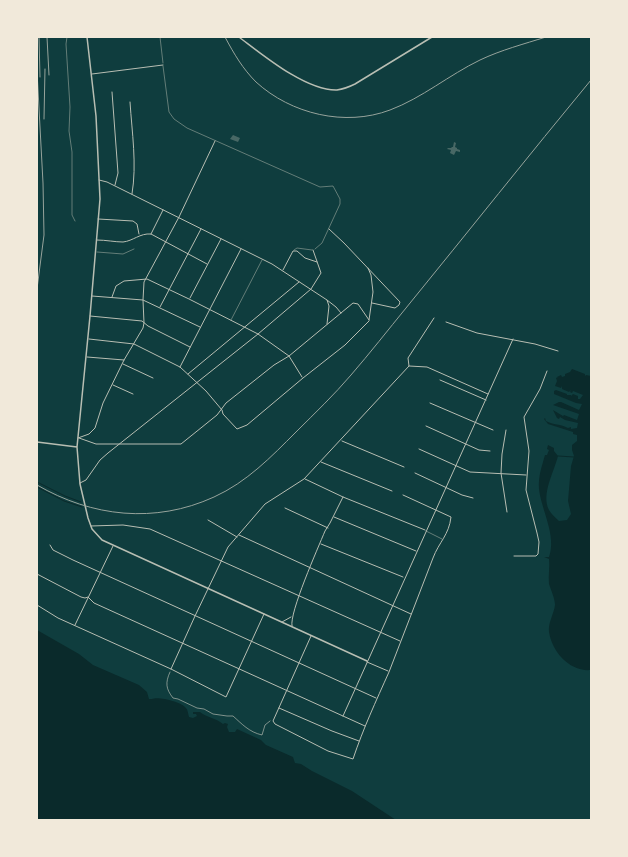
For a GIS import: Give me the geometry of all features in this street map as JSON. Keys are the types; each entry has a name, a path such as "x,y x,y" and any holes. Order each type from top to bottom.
{"street":[{"path":"87,37 96,116 100,180 96,252 77,447 80,484 90,526 99,537 113,545 389,671"},
{"path":"239,37 292,75 319,87 338,90 355,84 432,37"},
{"path":"91,74 163,65"},
{"path":"112,92 118,173 114,186"},
{"path":"130,102 135,171 132,195"},
{"path":"78,438 89,434 95,428 99,412 144,323 144,282 147,279 179,217 215,140"},
{"path":"100,180 179,217 283,270 327,300 341,313"},
{"path":"151,234 163,210"},
{"path":"98,219 133,221 137,224 140,235"},
{"path":"159,308 170,290 187,253 201,228"},
{"path":"329,229 400,302 399,306 395,308 372,303"},
{"path":"97,240 124,242 140,235 151,234 207,264"},
{"path":"189,299 221,238"},
{"path":"180,367 242,249"},
{"path":"80,484 86,480 100,460 258,334 311,289 321,273 313,250"},
{"path":"283,270 293,251 298,251 305,258 317,263"},
{"path":"88,339 134,344 180,367 206,391 222,410 222,414 237,429 247,425 345,345 369,321 373,292 371,275 368,268"},
{"path":"112,297 116,286 124,281 147,279 258,334 289,356 303,378"},
{"path":"187,374 300,282"},
{"path":"92,296 143,300 201,328"},
{"path":"327,300 329,306 327,325"},
{"path":"78,438 96,444 181,444 222,410 226,403 274,365 289,356 341,313 356,303 369,321"},
{"path":"90,316 140,321 190,347"},
{"path":"171,669 194,616 228,547 268,501 304,479 321,462 409,366 408,358 434,318"},
{"path":"446,322 477,333 513,339 558,351"},
{"path":"343,716 416,551 513,339"},
{"path":"86,357 124,360"},
{"path":"122,364 153,378"},
{"path":"409,366 427,367 488,394"},
{"path":"514,556 536,556 538,554 537,533 526,490 529,451 524,417 540,390 547,371"},
{"path":"440,380 486,400"},
{"path":"113,385 133,394"},
{"path":"430,402 493,430"},
{"path":"426,426 479,450 490,451"},
{"path":"506,430 502,454 501,473 507,512"},
{"path":"341,440 404,467"},
{"path":"37,442 77,447"},
{"path":"419,449 470,472 527,475"},
{"path":"321,462 330,467 392,491"},
{"path":"415,473 446,488 473,498"},
{"path":"304,479 426,531"},
{"path":"311,635 273,721 275,724 328,751 353,759 436,551 449,531 452,522 451,517 403,495"},
{"path":"292,626 292,616 299,596 320,544 343,496"},
{"path":"285,508 328,528"},
{"path":"333,517 416,551"},
{"path":"208,520 238,536 411,614"},
{"path":"90,526 123,525 150,530 221,560 400,641"},
{"path":"320,544 404,578"},
{"path":"50,545 53,550 100,573 377,699"},
{"path":"75,625 113,545"},
{"path":"37,574 81,597 88,597 94,603 366,726"},
{"path":"37,605 58,618 171,669 225,696 227,696 264,614"},
{"path":"282,622 292,616"},
{"path":"278,707 359,742"}],"lane":[{"path":"67,37 66,44 70,107 68,131 72,152 72,215 75,221"},
{"path":"160,37 168,106 171,116 181,125 320,187 333,186 340,199 340,204 322,243 313,250 297,248 293,251"},
{"path":"96,252 123,254 134,249"},
{"path":"231,320 263,259"},
{"path":"426,531 443,540"}],"path":[{"path":"171,669 166,682 169,694 173,698 178,698 196,708 204,709 213,714 233,716 239,723 244,725 251,732 262,735 267,723 273,721"}],"water":[{"path":"572,369 585,374 585,376 591,376 591,670 583,670 569,664 558,653 551,639 549,628 555,603 549,584 549,559 544,557 549,557 551,540 539,489 540,471 545,455 547,455 549,450 547,449 548,445 554,448 554,451 558,456 547,490 547,504 553,516 559,521 567,520 571,514 568,501 571,466 574,456 572,445 577,441 577,435 573,434 573,432 548,424 544,419 545,418 546,421 551,423 568,428 571,427 571,429 577,428 578,423 565,420 560,417 559,419 557,418 553,410 563,416 564,415 577,420 579,414 553,405 561,402 579,410 582,404 554,394 554,391 556,390 567,395 571,396 573,394 578,396 578,399 580,399 583,395 573,391 572,393 570,392 571,390 569,392 562,389 562,386 561,388 555,386 557,377 561,375 562,377 565,376 565,374 570,372"},
{"path":"37,630 79,654 93,665 139,685 147,692 149,699 159,698 175,702 186,708 189,717 193,718 197,716 196,714 193,714 193,712 200,712 223,724 228,724 227,727 229,732 235,732 237,729 261,740 266,745 293,757 295,763 301,764 352,791 396,820 37,820"}],"building":[{"path":"233,135 240,138 238,142 230,139"},
{"path":"454,142 456,143 455,147 460,150 460,152 456,151 454,155 450,153 451,150 447,149 453,147"}],"waterway":[{"path":"558,456 574,457"},
{"path":"37,482 81,502"},
{"path":"37,487 64,501 82,507"}],"railway":[{"path":"39,37 40,77"},
{"path":"47,37 49,75"},
{"path":"225,37 247,72 256,82 270,93 285,102 302,109 337,117 373,115 390,110 424,93 457,72 488,56 546,37"},
{"path":"44,119 45,69"},
{"path":"37,71 43,183 44,235 37,289"},
{"path":"37,485 58,496 102,510 147,514 192,506 226,491 248,476 277,451 351,375 591,80"}]}
